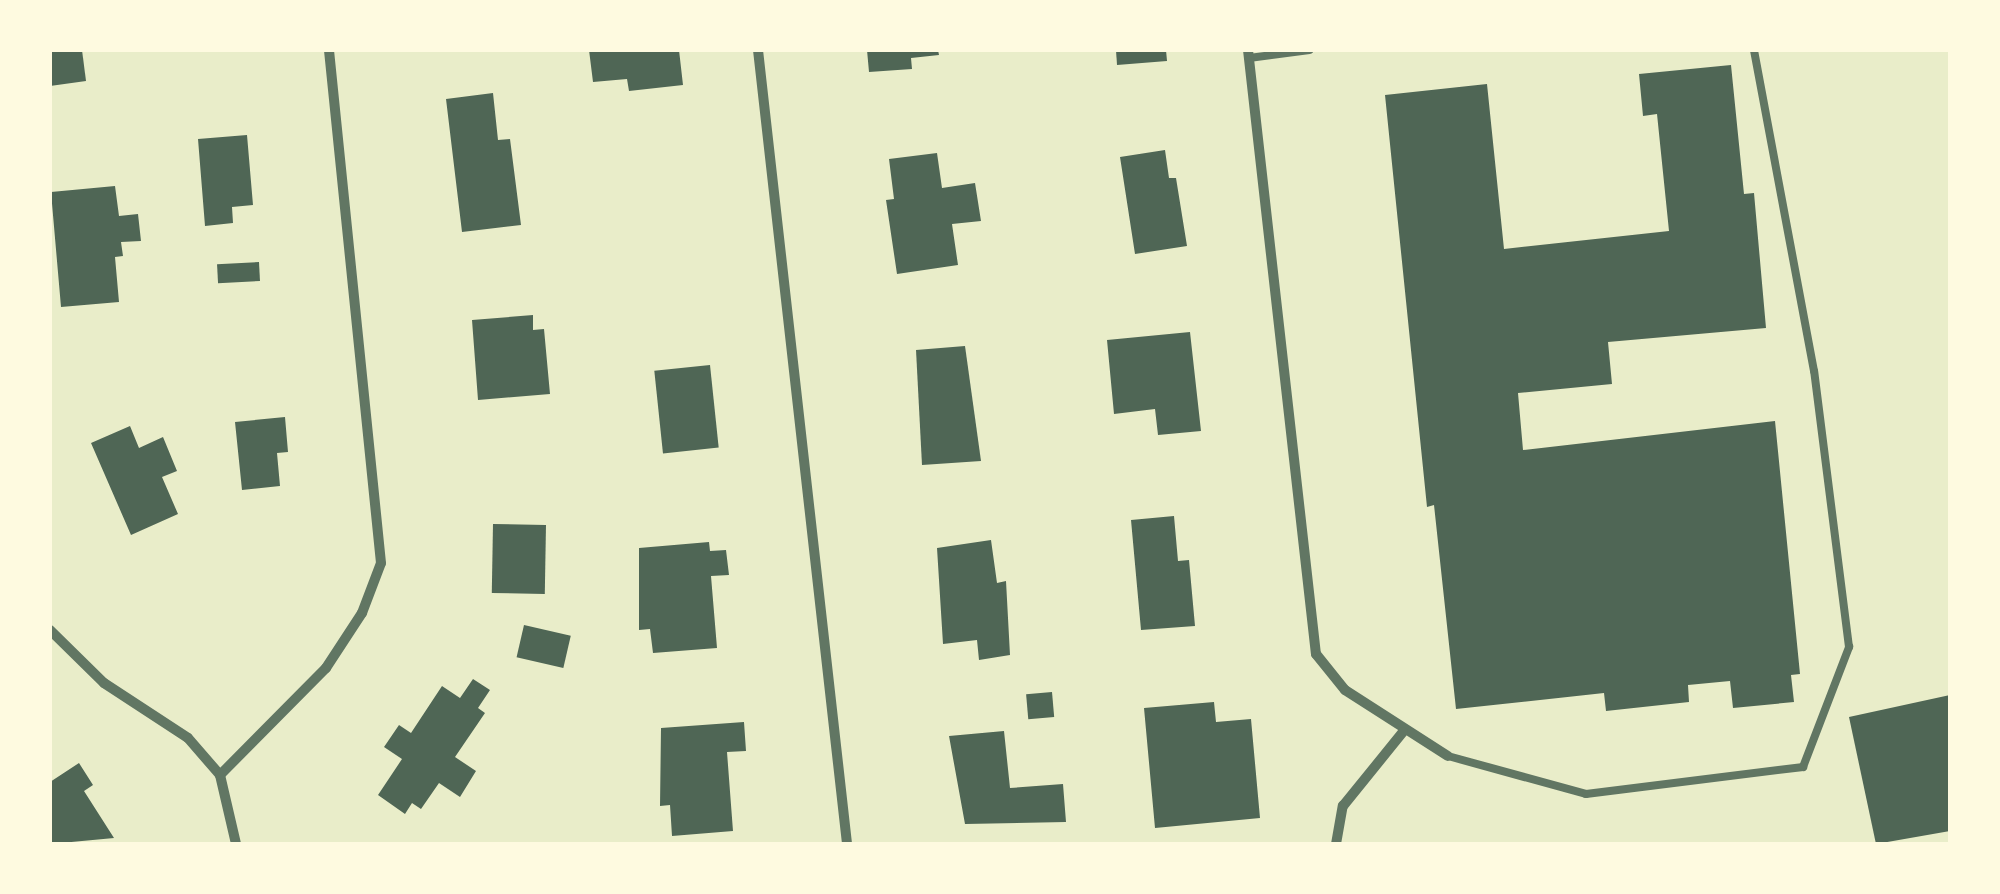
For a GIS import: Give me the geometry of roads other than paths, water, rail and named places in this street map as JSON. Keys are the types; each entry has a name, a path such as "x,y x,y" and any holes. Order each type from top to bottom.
{"street":[{"path":"220,775 326,668 362,613 381,562 329,50"},
{"path":"758,50 847,844"},
{"path":"1249,54 1312,637 1325,668 1403,732 1448,756"},
{"path":"50,630 104,684 188,738 220,775 236,844"},
{"path":"1336,844 1343,806 1403,732"}],"lane":[{"path":"1249,54 1309,50"},
{"path":"1448,756 1586,794 1803,767 1849,648 1814,371 1754,50"}]}
